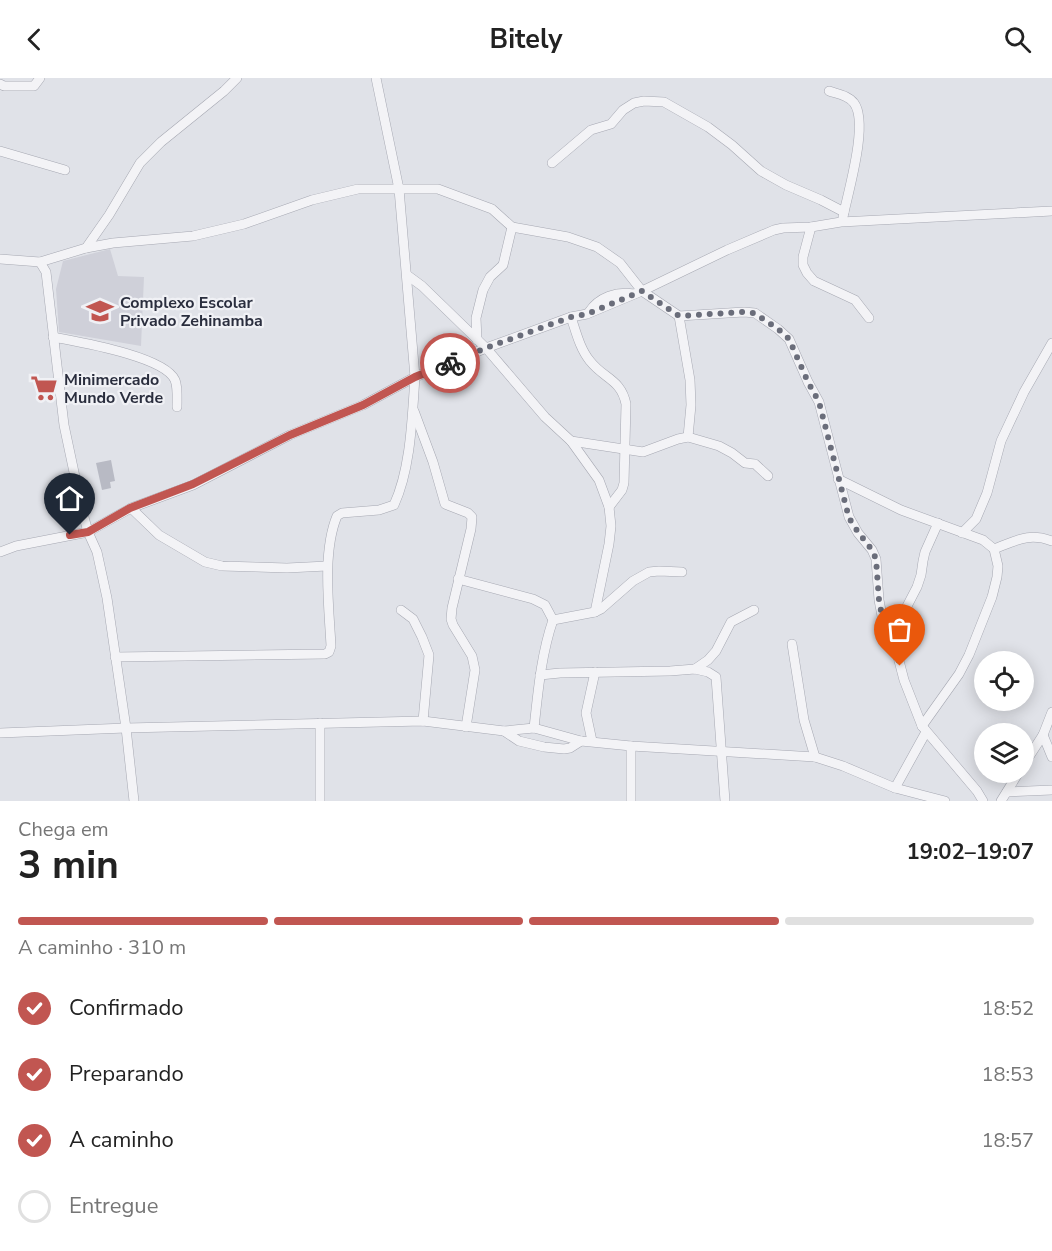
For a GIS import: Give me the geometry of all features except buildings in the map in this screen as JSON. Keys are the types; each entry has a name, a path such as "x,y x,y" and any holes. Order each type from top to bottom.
{"street":[{"path":"0,84 34,86 40,78"},
{"path":"86,248 140,163 161,141 209,104 237,78"},
{"path":"115,657 325,654 329,652 331,646 327,566 333,524 337,516 342,513 379,510 394,506 406,465 413,407 415,377 399,189 376,78"},
{"path":"829,91 847,97 854,103 860,127 843,217"},
{"path":"552,163 591,130 611,124 622,110 634,103 664,102 708,127 761,171 821,200 843,217"},
{"path":"0,151 65,170"},
{"path":"0,259 40,262 86,248 113,243 193,236 244,224 312,200 358,189 438,189 492,209 512,227 568,237 597,248 620,263 638,292 679,316 754,313 789,339 819,402 849,518 876,559 882,616 924,729 977,790 983,801"},
{"path":"0,552 16,546 88,532 130,508 193,484 290,435 363,405 415,377 486,348 571,317 587,314 600,300 621,292 638,292 774,230 811,227 843,217 1052,211"},
{"path":"477,340 476,318 486,283 490,276 503,265 512,227"},
{"path":"811,227 803,257 803,265 807,273 814,281 855,300 869,318"},
{"path":"40,262 46,272 64,425 88,532 97,552 107,598 134,801"},
{"path":"407,275 422,286 486,348 544,417 571,441 599,480 609,507 611,525 595,612"},
{"path":"679,316 690,380 691,405 688,437"},
{"path":"571,317 584,353 598,370 618,385 626,404 624,483 622,490 609,507"},
{"path":"467,330 476,318"},
{"path":"53,337 105,347 164,369 174,379 177,389 177,407"},
{"path":"962,533 976,519 987,493 1001,441 1024,392 1052,343"},
{"path":"413,407 445,504 468,513 472,518 451,619 472,656 475,670 466,727"},
{"path":"571,441 643,452 688,437 719,446 745,463 755,464 768,476"},
{"path":"838,479 901,510 983,540 994,549 998,566 998,577 992,597 969,654 924,729 895,788"},
{"path":"130,508 159,535 205,562 222,566 287,568 327,566"},
{"path":"976,519 983,540"},
{"path":"891,637 917,587 922,561 938,523"},
{"path":"994,549 1023,537 1033,536 1052,541"},
{"path":"553,620 602,609 633,581 650,572 682,572"},
{"path":"458,579 533,599 544,605 553,620 540,675 534,728"},
{"path":"401,610 412,619 429,655 423,721"},
{"path":"695,669 716,651 731,622 754,610"},
{"path":"792,644 804,720 815,757"},
{"path":"540,675 695,669 708,672 716,677 725,801"},
{"path":"592,741 586,713 595,672"},
{"path":"1034,749 1043,735 1052,712"},
{"path":"0,733 423,721 504,731 534,728 581,741 815,757 895,788 945,801"},
{"path":"320,723 320,801"},
{"path":"504,731 519,741 544,747 564,749 581,741"},
{"path":"1043,735 1052,757"},
{"path":"631,746 631,801"},
{"path":"1003,799 1012,783"},
{"path":"1003,799 1052,790"}],"shaded area":[{"name":"Complexo Escolar Privado Zehinamba","path":"110,249 118,276 144,277 141,346 59,332 56,289 63,261"}],"way so far":[{"path":"450,363 571,317 587,314 642,291 679,316 754,313 778,329 789,339 819,402 849,518 876,559 882,616 900,666"}],"place":[{"name":"Complexo Escolar Privado Zehinamba","path":"100,311"},
{"name":"Minimercado Mundo Verde","path":"44,388"}],"route":[{"path":"70,535 88,532 130,508 193,484 290,435 363,405 415,377 450,363"}]}
